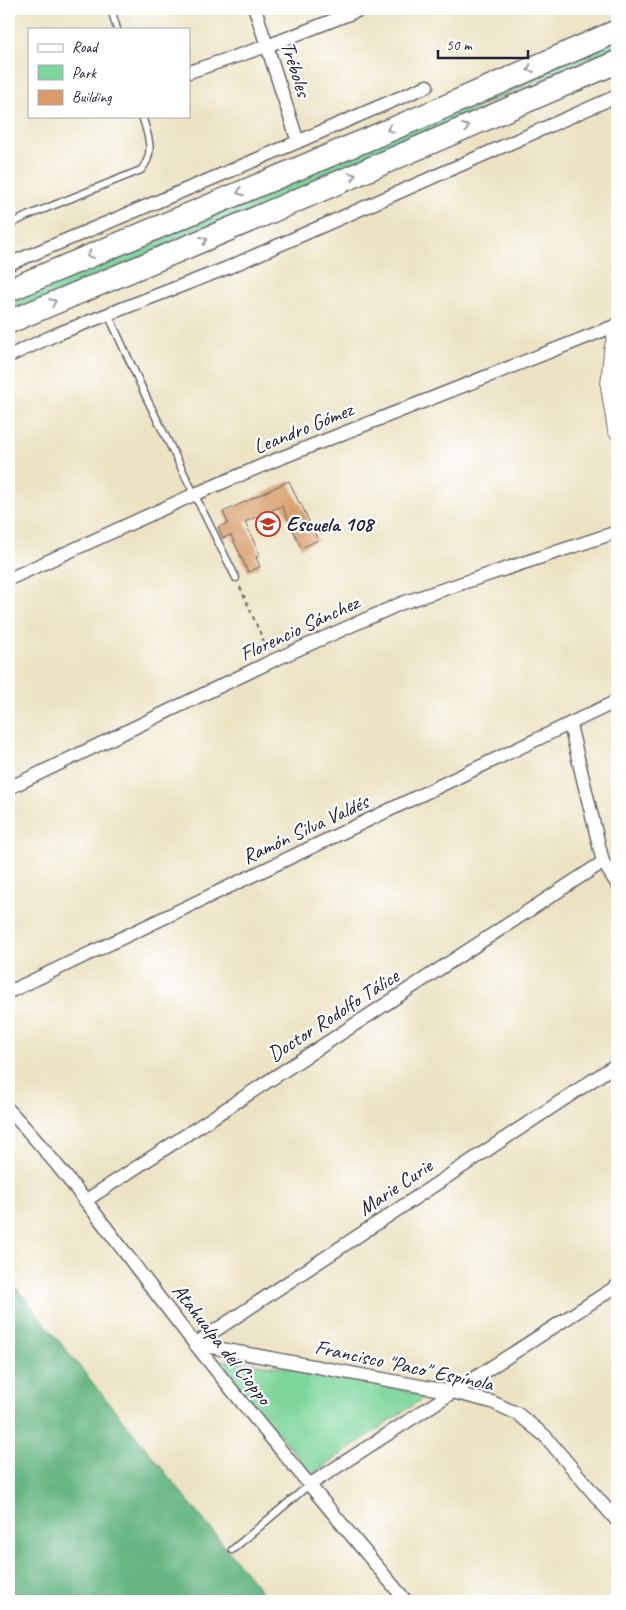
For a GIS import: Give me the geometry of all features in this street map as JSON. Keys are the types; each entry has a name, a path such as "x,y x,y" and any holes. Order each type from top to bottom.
{"highway":[{"path":"9,290 435,111 617,31"},
{"path":"9,322 617,62"}],"street":[{"name":"Tréboles","path":"255,9 298,142"},
{"path":"190,72 267,46 362,9"},
{"path":"9,264 427,86"},
{"path":"9,356 57,334 227,268 617,96"},
{"name":"Leandro Gómez","path":"9,578 273,461 617,325"},
{"path":"617,334 613,351 610,386 617,430"},
{"name":"Florencio Sánchez","path":"9,788 272,661 402,603 617,532"},
{"name":"Ramón Silva Valdés","path":"9,992 617,701"},
{"path":"570,725 603,862 617,884"},
{"name":"Doctor Rodolfo Tálice","path":"85,1201 603,862"},
{"name":"Marie Curie","path":"195,1344 617,1064"},
{"name":"Atahualpa del Cioppo","path":"9,1110 44,1148 195,1344 406,1601"},
{"path":"309,1485 617,1286"},
{"name":"Francisco \"Paco\" Espínola","path":"195,1344 452,1392 492,1402 518,1414 545,1436 617,1521"}],"lane":[{"path":"111,9 117,28"},
{"path":"9,225 141,170 148,162 150,150 142,118"},
{"path":"108,314 148,401 236,578"},
{"path":"232,1550 309,1485"}],"path":[{"path":"236,578 272,661"}],"green space":[{"path":"617,39 617,47 491,101 412,143 9,314 9,299"},
{"path":"9,1279 269,1601 9,1601"},
{"path":"217,1360 330,1375 403,1390 423,1398 312,1474"}],"building":[{"path":"289,481 318,540 301,548 282,506 245,522 260,555 256,557 260,567 248,572 231,535 223,538 218,527 228,523 223,512"}],"place":[{"name":"Escuela 108","path":"268,524"}]}
